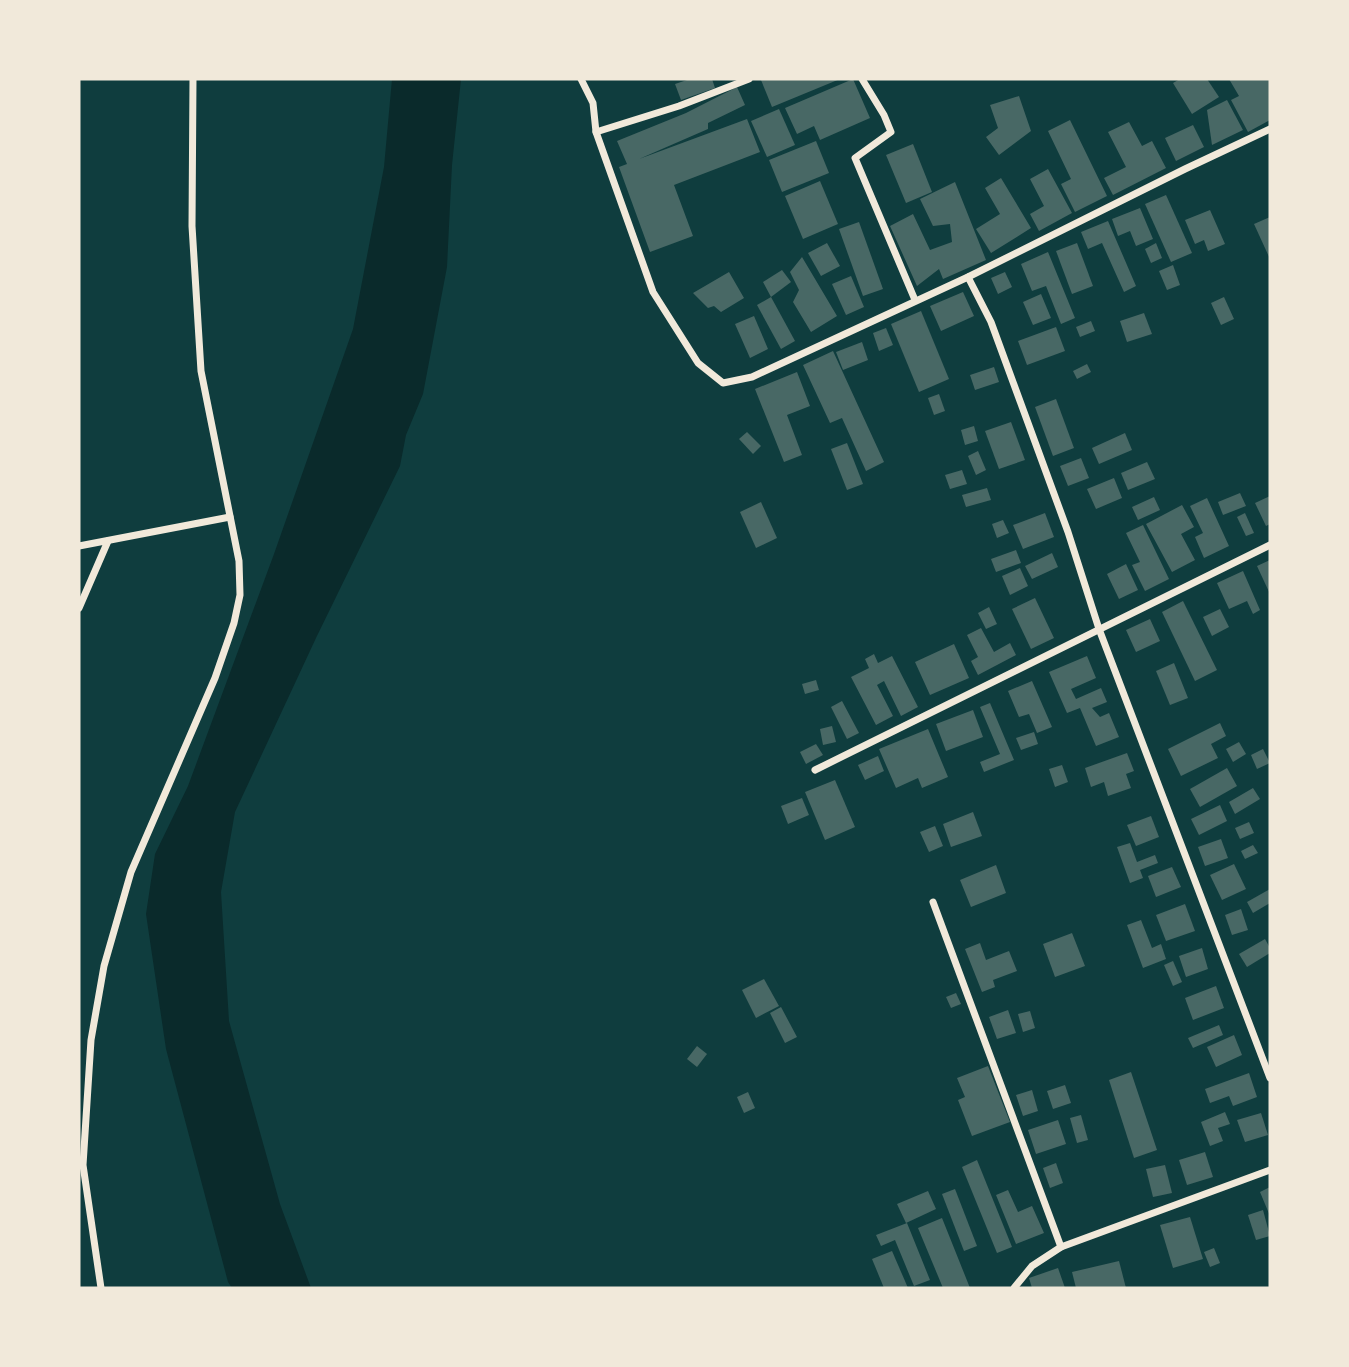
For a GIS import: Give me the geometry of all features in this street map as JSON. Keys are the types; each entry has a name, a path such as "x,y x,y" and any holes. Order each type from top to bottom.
{"street":[{"path":"101,1288 81,1165 91,1040 104,966 131,872 215,678 234,623 240,595 239,561 201,372 192,226 193,79"},
{"path":"581,79 593,103 596,132 653,292 698,363 723,383 752,377 968,277 1270,129"},
{"path":"596,132 679,106 749,79"},
{"path":"862,79 891,131 855,158 915,300"},
{"path":"968,277 991,322 1068,532 1099,629 1270,1078"},
{"path":"79,546 230,517"},
{"path":"79,608 108,541"},
{"path":"815,770 1270,545"},
{"path":"933,902 1061,1247"},
{"path":"1014,1288 1032,1266 1061,1247 1270,1170"}],"water":[{"path":"392,79 461,79 452,165 447,267 423,394 406,435 400,466 235,812 221,892 229,1021 280,1204 311,1288 232,1288 228,1282 166,1049 146,914 155,854 188,786 274,554 353,329 384,167"}],"building":[{"path":"690,79 712,79 715,88 681,100 675,84"},
{"path":"840,79 772,107 761,80"},
{"path":"853,79 870,118 820,140 814,126 797,134 785,108"},
{"path":"1180,79 1207,79 1219,97 1192,114 1173,83"},
{"path":"1229,79 1270,79 1270,120 1248,132 1231,100 1239,96"},
{"path":"737,87 745,105 708,123 708,129 639,159 747,119 760,152 674,185 693,236 650,252 619,167 627,164 617,141 686,113"},
{"path":"1019,96 1031,131 999,155 986,137 998,128 990,105"},
{"path":"1227,100 1243,130 1212,145 1207,110"},
{"path":"779,109 795,145 767,157 751,121"},
{"path":"1070,120 1107,196 1075,212 1061,184 1071,179 1048,131"},
{"path":"1129,122 1142,146 1152,141 1166,168 1113,195 1104,178 1126,167 1108,132"},
{"path":"1193,125 1204,147 1176,161 1165,138"},
{"path":"816,141 829,173 782,192 769,160"},
{"path":"913,144 932,192 906,203 886,155"},
{"path":"1048,169 1072,213 1039,231 1030,214 1044,206 1030,179"},
{"path":"1001,178 1031,228 991,253 976,229 1000,214 985,188"},
{"path":"820,181 838,224 803,239 785,196"},
{"path":"955,182 986,260 943,279 939,269 917,286 890,226 913,214 930,250 952,242 950,224 933,226 920,199"},
{"path":"1166,195 1192,253 1171,262 1145,204"},
{"path":"1140,208 1153,239 1136,246 1130,231 1118,236 1112,219"},
{"path":"1210,210 1225,244 1208,251 1204,240 1195,244 1185,220"},
{"path":"1270,217 1270,259 1254,224"},
{"path":"1108,221 1136,286 1124,292 1102,243 1088,249 1081,232"},
{"path":"859,222 883,289 863,296 839,229"},
{"path":"827,243 840,266 821,276 808,253"},
{"path":"1077,243 1093,286 1072,294 1056,251"},
{"path":"1156,243 1162,258 1151,263 1145,249"},
{"path":"1048,252 1075,318 1061,324 1046,286 1032,291 1021,264"},
{"path":"802,257 837,316 811,332 793,302 799,290 790,272"},
{"path":"1173,265 1180,285 1167,290 1159,271"},
{"path":"782,270 791,282 771,297 763,282"},
{"path":"729,272 744,298 721,312 714,306 708,308 693,293"},
{"path":"1005,272 1012,287 998,294 991,278"},
{"path":"851,276 864,307 846,315 832,284"},
{"path":"963,292 974,316 941,331 930,306"},
{"path":"1041,294 1051,318 1033,325 1023,302"},
{"path":"771,297 795,341 781,349 757,305"},
{"path":"1224,297 1234,319 1221,325 1211,303"},
{"path":"921,311 949,379 919,392 891,324"},
{"path":"1144,313 1152,334 1127,342 1120,321"},
{"path":"754,316 768,349 750,358 735,324"},
{"path":"1091,321 1095,331 1080,337 1076,327"},
{"path":"1056,327 1065,351 1027,365 1018,341"},
{"path":"886,328 893,345 879,351 873,333"},
{"path":"862,342 868,360 843,370 836,352"},
{"path":"833,351 884,462 866,471 842,418 830,423 803,365"},
{"path":"1087,364 1091,372 1077,379 1073,371"},
{"path":"994,367 999,382 975,390 970,375"},
{"path":"797,372 810,406 787,415 802,455 784,462 755,389"},
{"path":"939,394 945,411 934,415 928,398"},
{"path":"1056,399 1074,448 1053,456 1035,407"},
{"path":"1011,422 1025,460 999,469 985,431"},
{"path":"974,426 978,441 965,445 961,430"},
{"path":"747,432 761,446 753,454 739,439"},
{"path":"1125,433 1132,450 1099,464 1092,448"},
{"path":"847,443 863,484 847,490 831,449"},
{"path":"978,451 986,470 976,475 968,456"},
{"path":"1081,458 1089,478 1068,486 1060,466"},
{"path":"1147,462 1155,479 1128,490 1121,473"},
{"path":"962,470 967,484 950,489 945,475"},
{"path":"1114,478 1122,498 1096,509 1087,489"},
{"path":"987,488 991,500 966,507 962,495"},
{"path":"1240,493 1246,506 1223,515 1218,502"},
{"path":"1270,496 1270,524 1266,526 1255,503"},
{"path":"1154,497 1160,510 1138,520 1132,507"},
{"path":"1207,498 1229,546 1204,558 1195,537 1203,533 1190,506"},
{"path":"761,502 777,538 756,548 740,512"},
{"path":"1182,505 1194,527 1181,534 1195,560 1172,572 1146,524"},
{"path":"1045,513 1054,537 1023,549 1013,525"},
{"path":"1245,513 1254,533 1246,536 1237,517"},
{"path":"1003,520 1009,533 997,538 992,524"},
{"path":"1143,525 1169,579 1145,591 1132,565 1140,562 1126,533"},
{"path":"1016,550 1021,563 996,572 991,559"},
{"path":"1052,553 1058,567 1032,579 1025,566"},
{"path":"1270,560 1270,594 1257,566"},
{"path":"1126,564 1138,590 1119,599 1107,574"},
{"path":"1020,568 1028,586 1010,595 1002,576"},
{"path":"1243,571 1260,610 1253,614 1247,601 1229,609 1217,583"},
{"path":"1035,598 1054,638 1031,649 1012,609"},
{"path":"1183,601 1217,670 1195,681 1162,612"},
{"path":"989,607 997,624 986,629 978,613"},
{"path":"1220,609 1229,627 1212,636 1203,617"},
{"path":"1150,619 1160,641 1136,652 1126,630"},
{"path":"981,628 994,652 1010,643 1016,655 978,675 971,661 978,657 967,635"},
{"path":"954,644 969,678 930,695 915,662"},
{"path":"874,654 878,663 892,656 918,707 901,716 884,681 877,685 893,716 876,725 851,677 869,668 865,659"},
{"path":"1087,656 1096,678 1071,689 1076,699 1101,688 1107,702 1092,708 1100,717 1109,713 1119,737 1096,746 1080,708 1067,713 1049,672"},
{"path":"1174,663 1188,698 1170,705 1156,671"},
{"path":"816,680 819,690 805,694 802,684"},
{"path":"1032,681 1052,727 1037,733 1029,714 1019,717 1008,691"},
{"path":"842,701 859,733 847,739 831,707"},
{"path":"990,703 1014,760 984,772 980,762 1000,754 980,707"},
{"path":"973,710 983,737 946,751 936,724"},
{"path":"1220,723 1226,736 1211,744 1218,758 1181,776 1168,749"},
{"path":"832,726 836,742 823,745 820,729"},
{"path":"928,729 948,777 922,788 918,778 896,788 879,749"},
{"path":"1034,732 1038,744 1021,750 1016,738"},
{"path":"1239,742 1246,754 1233,762 1226,749"},
{"path":"816,744 823,755 806,764 800,752"},
{"path":"1263,749 1270,763 1257,769 1251,755"},
{"path":"1127,753 1134,771 1126,774 1131,788 1108,796 1104,782 1091,787 1085,768"},
{"path":"878,756 884,771 865,780 858,765"},
{"path":"1062,765 1068,782 1055,787 1049,769"},
{"path":"1227,768 1237,786 1200,807 1190,789"},
{"path":"835,780 855,827 825,840 805,792"},
{"path":"1253,788 1260,799 1235,814 1229,802"},
{"path":"802,798 809,815 788,824 781,806"},
{"path":"1220,805 1227,821 1199,835 1191,819"},
{"path":"973,812 982,836 951,847 943,824"},
{"path":"1151,816 1159,837 1136,846 1127,825"},
{"path":"1249,822 1254,833 1240,839 1235,828"},
{"path":"935,826 943,846 929,852 920,832"},
{"path":"1221,839 1228,858 1205,866 1198,847"},
{"path":"1130,843 1137,862 1155,855 1158,863 1140,870 1143,878 1130,883 1117,847"},
{"path":"1253,845 1258,853 1245,859 1241,851"},
{"path":"1234,864 1246,889 1222,900 1210,875"},
{"path":"996,865 1006,893 971,907 960,880"},
{"path":"1172,867 1181,887 1156,897 1148,876"},
{"path":"1270,889 1270,903 1253,913 1247,902"},
{"path":"1185,904 1195,931 1166,941 1156,915"},
{"path":"1241,909 1248,930 1232,935 1225,915"},
{"path":"1141,920 1152,948 1161,944 1166,959 1143,968 1127,925"},
{"path":"1072,933 1085,966 1055,977 1043,944"},
{"path":"1265,939 1270,953 1247,967 1239,954"},
{"path":"980,943 986,960 1009,951 1017,971 993,980 995,987 982,992 965,949"},
{"path":"1202,948 1208,969 1186,977 1179,956"},
{"path":"1173,961 1182,982 1173,986 1164,965"},
{"path":"764,979 779,1006 756,1018 742,990"},
{"path":"1216,986 1224,1008 1193,1020 1185,998"},
{"path":"956,993 961,1004 951,1008 946,997"},
{"path":"781,1007 797,1037 785,1043 770,1013"},
{"path":"1008,1010 1016,1033 997,1039 989,1017"},
{"path":"1030,1011 1035,1028 1023,1032 1018,1014"},
{"path":"1219,1025 1223,1035 1193,1048 1188,1038"},
{"path":"1234,1035 1242,1055 1216,1067 1207,1047"},
{"path":"697,1046 707,1054 697,1067 687,1059"},
{"path":"988,1066 1010,1122 972,1136 958,1100 965,1097 957,1078"},
{"path":"1131,1072 1157,1150 1134,1158 1109,1080"},
{"path":"1249,1073 1257,1097 1233,1106 1229,1096 1210,1103 1205,1089"},
{"path":"1065,1085 1071,1103 1053,1109 1047,1091"},
{"path":"1032,1090 1038,1111 1023,1116 1016,1095"},
{"path":"748,1092 755,1108 744,1113 737,1097"},
{"path":"1225,1112 1230,1124 1218,1128 1223,1141 1210,1146 1201,1122"},
{"path":"1261,1113 1268,1135 1245,1142 1237,1120"},
{"path":"1081,1115 1088,1140 1077,1143 1070,1118"},
{"path":"1058,1120 1066,1144 1036,1154 1028,1130"},
{"path":"1205,1152 1213,1177 1187,1185 1179,1160"},
{"path":"977,1160 1012,1247 997,1253 962,1167"},
{"path":"1056,1163 1063,1183 1050,1188 1043,1168"},
{"path":"1165,1165 1172,1193 1153,1197 1146,1169"},
{"path":"1270,1187 1270,1216 1260,1192"},
{"path":"955,1189 977,1246 964,1251 942,1194"},
{"path":"1008,1190 1018,1212 1032,1206 1044,1233 1016,1244 996,1195"},
{"path":"928,1191 936,1209 906,1223 897,1204"},
{"path":"1263,1210 1270,1236 1256,1240 1248,1215"},
{"path":"1190,1217 1203,1259 1173,1268 1160,1225"},
{"path":"942,1218 970,1288 943,1288 918,1228"},
{"path":"907,1223 930,1280 914,1286 895,1240 881,1246 876,1235"},
{"path":"1214,1248 1220,1263 1210,1267 1204,1252"},
{"path":"892,1251 908,1288 884,1288 872,1259"},
{"path":"1119,1261 1126,1288 1076,1288 1072,1272"},
{"path":"1058,1268 1065,1288 1032,1288 1029,1278"}]}
